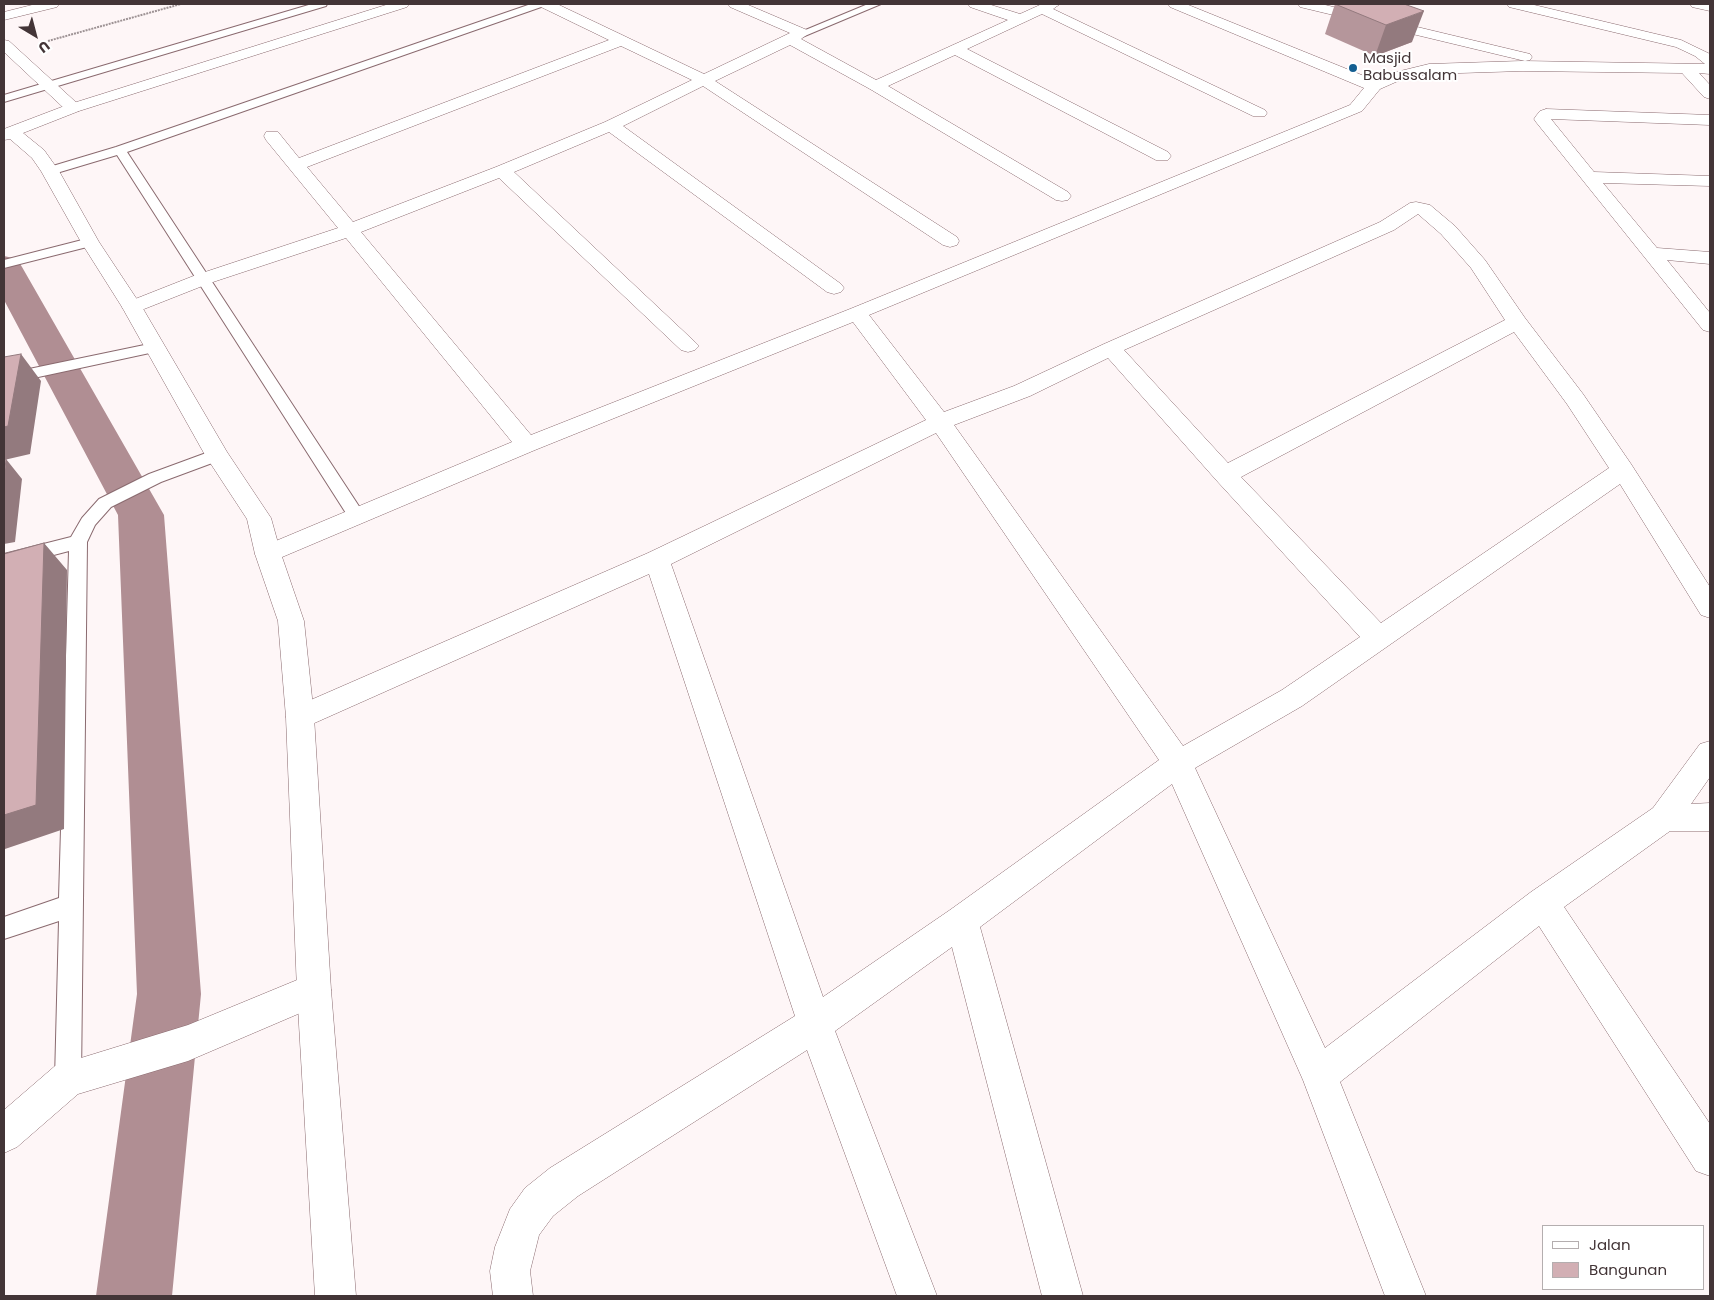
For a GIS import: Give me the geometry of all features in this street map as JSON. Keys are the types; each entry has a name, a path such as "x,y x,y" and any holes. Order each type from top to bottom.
{"street":[{"path":"4,16 52,4"},
{"path":"8,133 73,108 402,4"},
{"path":"546,4 704,80 950,242"},
{"path":"735,4 796,36 876,86 1062,196"},
{"path":"975,4 1020,19"},
{"path":"1305,4 1565,66"},
{"path":"1514,4 1681,44 1700,53 1710,61"},
{"path":"1697,4 1710,7"},
{"path":"1184,5 1374,86"},
{"path":"876,86 1047,6 1259,113"},
{"path":"132,307 203,279 350,230 502,171 611,125 796,36"},
{"path":"296,165 622,40"},
{"path":"8,48 73,108"},
{"path":"955,49 1162,156"},
{"path":"268,554 527,445 857,313 1356,108 1374,86 1393,77 1429,69 1522,66 1710,69"},
{"path":"1686,69 1710,94"},
{"path":"1710,120 1546,114 1542,119 1710,326"},
{"path":"611,125 834,288"},
{"path":"8,133 38,154 50,170 90,242 132,307 217,455 259,518 268,554 291,621 300,718 314,990 335,1296"},
{"path":"272,136 527,445"},
{"path":"502,171 688,346"},
{"path":"1588,178 1710,181"},
{"path":"300,718 657,560 940,422 1022,391 1111,348 1387,226 1416,207 1424,209 1442,225 1478,264 1517,322 1575,399 1623,470 1710,608"},
{"path":"1651,253 1710,258"},
{"path":"857,313 940,422 1178,764 1319,1076 1405,1296"},
{"path":"1225,474 1517,322"},
{"path":"1111,348 1225,474 1379,639"},
{"path":"513,1296 510,1271 515,1247 524,1223 539,1202 564,1182 815,1024 962,921 1178,764 1292,698 1623,470"},
{"path":"657,560 815,1024 917,1296"},
{"path":"1319,1076 1543,903 1664,818 1710,753"},
{"path":"1664,818 1710,817"},
{"path":"1543,903 1710,1157"},
{"path":"962,921 1063,1296"},
{"path":"4,1134 68,1079 188,1043 314,990"}],"lane":[{"path":"4,100 322,4"},
{"path":"50,170 120,150 540,4"},
{"path":"796,36 876,4"},
{"path":"120,150 357,517"},
{"path":"4,264 90,242"},
{"path":"4,373 29,374 154,348"},
{"path":"68,1079 78,542 88,522 105,503 155,478 217,455"},
{"path":"4,561 78,542"},
{"path":"4,928 72,905"}],"path":[{"path":"8,48 182,4"}],"building":[{"path":"1335,4 1404,4 1424,11 1386,25"},
{"path":"21,354 8,426 4,427 4,357"},
{"path":"6,459 4,479 4,460"},
{"path":"44,543 36,805 4,815 4,554"}],"waterway":[{"path":"4,267 141,515 169,994 134,1296"}],"place":[{"name":"Masjid Babussalam","path":"1353,68"}]}
